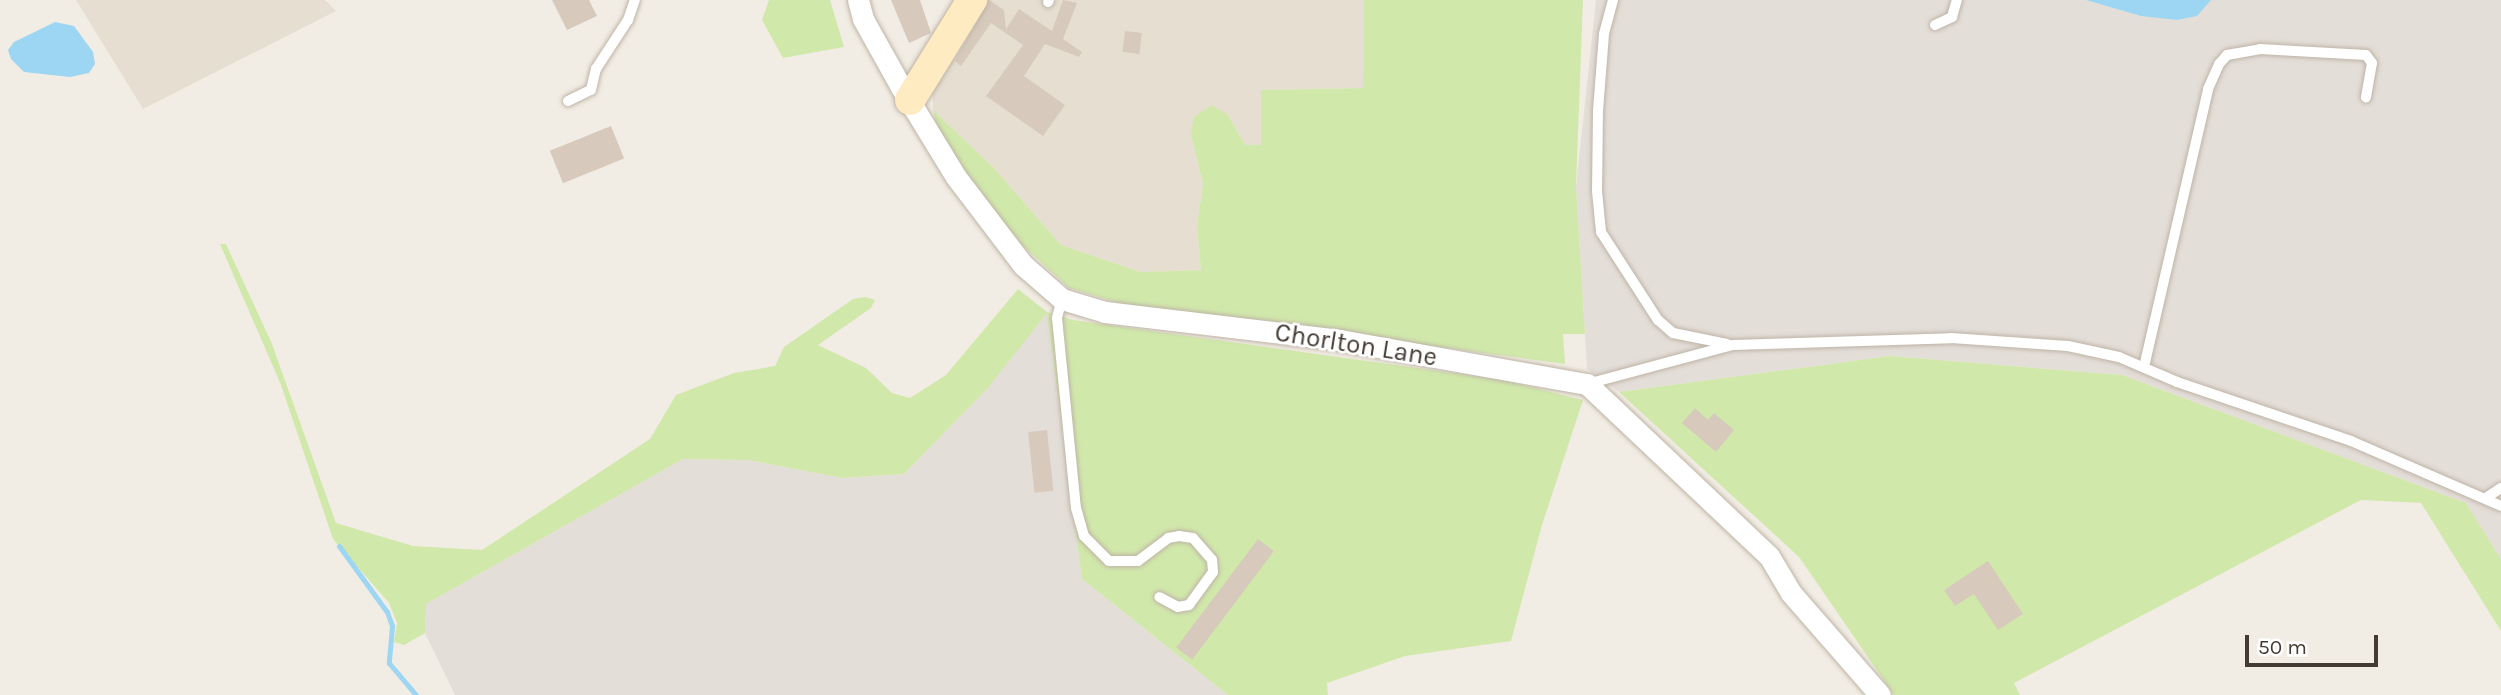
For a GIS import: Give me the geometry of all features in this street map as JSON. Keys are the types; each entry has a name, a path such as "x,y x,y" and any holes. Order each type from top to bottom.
{"street":[{"name":"Chorlton Lane","path":"858,0 863,19 956,177 1023,265 1062,299 1105,312 1339,340 1587,384"},
{"path":"910,100 972,0"},
{"path":"1587,384 1769,556 1791,593 1880,695"}],"lane":[{"path":"568,101 591,90 596,69 628,20 635,0"},
{"path":"1613,0 1604,34 1598,111 1597,191 1601,232 1658,320 1673,333 1733,345 2007,339 2068,346 2144,367 2351,441 2501,506"},
{"path":"1935,25 1952,17 1957,0"},
{"path":"2144,367 2208,89 2219,64 2227,55 2260,49 2366,55 2372,63 2366,97"},
{"path":"1062,299 1058,332 1076,508 1084,536 1109,561 1138,561 1168,538 1179,536 1193,538 1212,560 1213,572 1189,605 1178,607 1159,597"},
{"path":"1587,384 1733,345"},
{"path":"2486,498 2501,488"}],"shaded area":[{"path":"76,0 325,0 336,11 143,109"},
{"path":"980,0 1364,0 1363,88 1262,90 1261,145 1245,145 1228,115 1191,135 1203,184 1197,226 1201,270 1141,272 1061,245 994,168 933,110 932,78"},
{"path":"1596,0 2501,0 2501,559 2466,503 2122,375 1890,356 1619,392 1587,369 1576,186"},
{"path":"1047,312 1082,579 1228,695 455,695 425,633 426,604 683,459 748,460 842,478 904,474 988,388"}],"green space":[{"path":"769,0 830,0 844,47 783,58 762,20"},
{"path":"1364,0 1583,0 1576,186 1585,334 1563,334 1565,364 1119,303 1069,288 1021,244 976,189 938,131 933,110 994,168 1061,245 1141,272 1201,270 1197,226 1203,184 1191,135 1194,117 1212,105 1228,115 1245,145 1261,145 1261,90 1363,88"},
{"path":"220,244 226,244 272,344 336,523 413,546 482,550 650,439 676,395 734,373 775,366 784,347 853,299 865,297 875,300 871,308 818,345 866,368 892,393 910,398 946,375 1018,289 1047,312 1073,320 1503,380 1583,400 1542,525 1511,641 1405,656 1327,683 1328,695 1228,695 1082,579 1047,313 988,388 904,474 842,478 748,460 683,459 426,604 425,633 404,645 394,642 397,623 389,603 333,539 281,385"},
{"path":"1890,356 2122,375 2466,503 2501,559 2501,631 2421,503 2361,500 2014,683 2020,695 1894,695 1799,557 1619,392"}],"water":[{"path":"2086,0 2211,0 2197,16 2177,20 2141,16"},
{"path":"55,22 74,26 93,52 95,64 89,73 70,77 24,72 11,59 8,50 14,42"}],"building":[{"path":"552,0 589,0 597,16 567,30"},
{"path":"891,0 920,0 931,33 909,43"},
{"path":"989,0 1004,10 1006,29 1019,9 1052,31 1063,0 1077,3 1063,39 1082,52 1079,57 1045,44 1024,76 1065,105 1043,136 986,96 1023,45 991,23 961,66 955,61"},
{"path":"1125,31 1142,33 1139,54 1122,52"},
{"path":"611,126 624,158 563,183 550,151"},
{"path":"1695,408 1708,420 1714,413 1734,430 1716,452 1682,423"},
{"path":"1047,430 1053,491 1034,493 1028,432"},
{"path":"1258,539 1274,551 1192,660 1176,648"},
{"path":"1988,561 2023,614 1998,630 1974,594 1955,606 1944,590"}],"waterway":[{"path":"339,546 387,612 392,626 389,663 416,695"}]}
